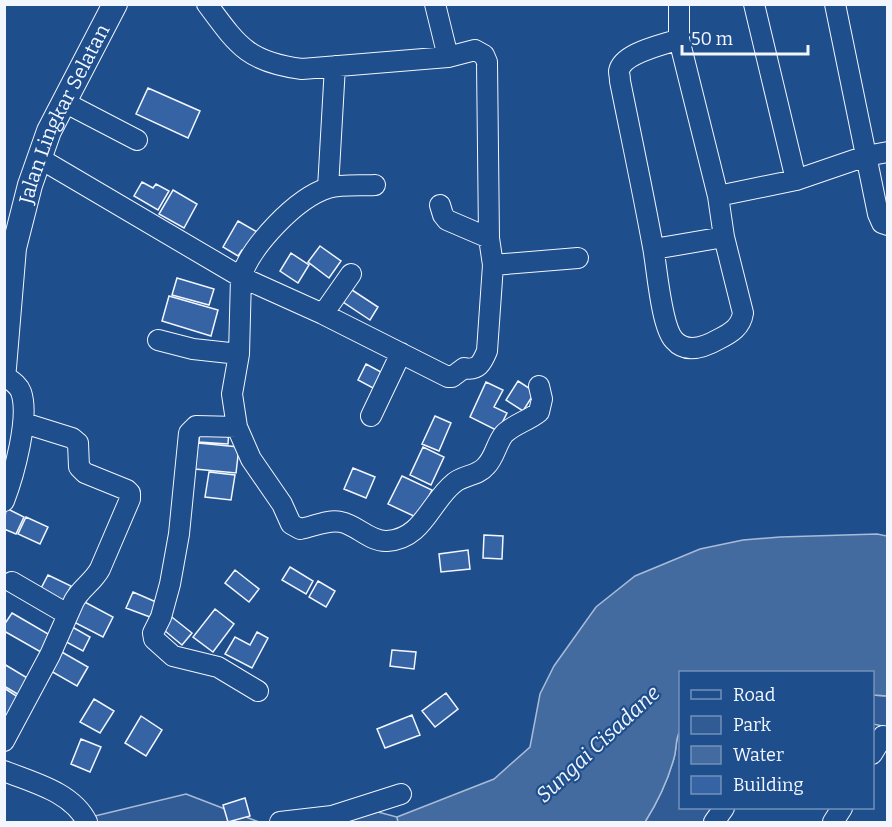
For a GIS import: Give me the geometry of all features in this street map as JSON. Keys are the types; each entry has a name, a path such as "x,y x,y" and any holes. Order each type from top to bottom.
{"main road":[{"name":"Jalan Lingkar Selatan","path":"4,368 14,248 39,158 49,131 115,4"}],"street":[{"path":"39,158 241,277 452,377 458,370 464,368 473,370 483,362 487,351 493,265 489,238 487,62 484,55 475,50 448,57 302,69 269,63 251,55 235,43 207,4"},
{"path":"435,4 448,57"},
{"path":"754,4 796,180"},
{"path":"835,4 878,214 882,223 888,225"},
{"path":"679,5 680,39 718,196 724,237 742,313 737,327 718,339 691,349 681,346 668,332 619,69 635,54 680,39"},
{"path":"328,188 335,66"},
{"path":"64,102 137,140"},
{"path":"718,196 796,180 866,156 888,152"},
{"path":"375,185 328,188 313,195 285,216 255,248 244,265 241,277 239,354 232,394 237,427 251,459 282,504 291,524 300,529 331,521 341,522 385,541 402,538 418,528 446,490 456,481 478,473 486,467 503,435 539,412 542,399 539,386"},
{"path":"440,205 442,215 447,220 489,238"},
{"path":"654,249 724,237"},
{"path":"493,265 578,258"},
{"path":"323,314 351,274"},
{"path":"158,339 193,349 239,354"},
{"path":"371,416 401,353"},
{"path":"4,375 18,386 21,393 24,423 4,501"},
{"path":"4,741 50,655 79,592 96,577 130,499 130,493 127,490 85,472 79,467 78,443 72,438 24,423"},
{"path":"237,427 196,426 189,433 179,534 162,617 153,633 154,639 173,656 218,668 258,691"},
{"path":"12,582 67,614"},
{"path":"874,752 881,736"},
{"path":"4,771 62,795 83,814 87,822"},
{"path":"280,822 332,816 401,794"},
{"path":"714,822 723,809"},
{"path":"833,822 841,809"}],"green space":[{"path":"874,695 887,696 887,727 874,724"},
{"path":"679,733 679,809 717,809 709,822 645,822 669,775"},
{"path":"186,794 259,822 70,822"},
{"path":"378,812 397,817 398,822 337,822"}],"water":[{"name":"Sungai Cisadane","path":"877,534 887,536 887,696 874,695 874,671 679,671 679,733 675,754 662,791 645,822 398,822 397,817 494,779 530,747 540,694 554,666 596,607 635,576 700,549 743,540"}],"building":[{"path":"148,88 200,111 188,138 136,114"},
{"path":"142,182 153,188 156,184 169,191 158,210 134,196"},
{"path":"173,190 197,204 184,228 159,214"},
{"path":"238,221 259,233 247,254 242,250 238,256 223,247"},
{"path":"320,246 341,261 329,278 308,262"},
{"path":"291,253 309,265 298,283 280,271"},
{"path":"177,278 214,289 209,305 172,295"},
{"path":"349,288 378,307 370,320 340,300"},
{"path":"169,296 218,310 211,336 162,321"},
{"path":"366,364 381,372 373,388 358,380"},
{"path":"518,381 535,392 523,411 506,400"},
{"path":"486,382 503,390 494,407 507,413 498,431 470,417"},
{"path":"435,416 451,423 439,451 422,444"},
{"path":"200,427 229,429 228,444 199,442"},
{"path":"198,443 239,447 236,473 195,469"},
{"path":"423,447 444,457 431,485 410,475"},
{"path":"353,468 375,477 366,498 344,489"},
{"path":"209,472 235,475 231,500 205,497"},
{"path":"402,476 432,490 418,518 388,504"},
{"path":"6,508 24,517 16,534 4,529"},
{"path":"26,517 48,527 40,544 18,534"},
{"path":"484,535 503,536 502,559 483,558"},
{"path":"468,550 470,569 441,572 439,554"},
{"path":"290,567 313,581 306,594 282,580"},
{"path":"235,570 259,589 249,602 225,583"},
{"path":"48,575 71,586 61,607 37,596"},
{"path":"318,581 335,591 326,607 309,597"},
{"path":"133,592 156,602 150,617 126,608"},
{"path":"79,599 113,617 103,637 68,619"},
{"path":"215,609 234,624 213,652 193,637"},
{"path":"12,613 55,638 46,655 4,631 4,625"},
{"path":"168,614 192,633 182,645 159,626"},
{"path":"67,624 90,637 83,651 59,638"},
{"path":"257,632 268,638 252,668 225,654 235,637 250,645"},
{"path":"392,650 416,652 414,669 390,666"},
{"path":"60,651 88,667 77,686 49,670"},
{"path":"4,664 29,679 19,695 4,686"},
{"path":"4,688 18,697 5,718 4,718"},
{"path":"446,693 458,709 435,727 422,711"},
{"path":"94,699 114,711 100,733 80,722"},
{"path":"412,715 420,735 385,748 377,729"},
{"path":"141,716 162,730 146,756 125,743"},
{"path":"81,739 101,747 90,772 71,764"},
{"path":"245,798 250,816 228,822 223,805"}]}
